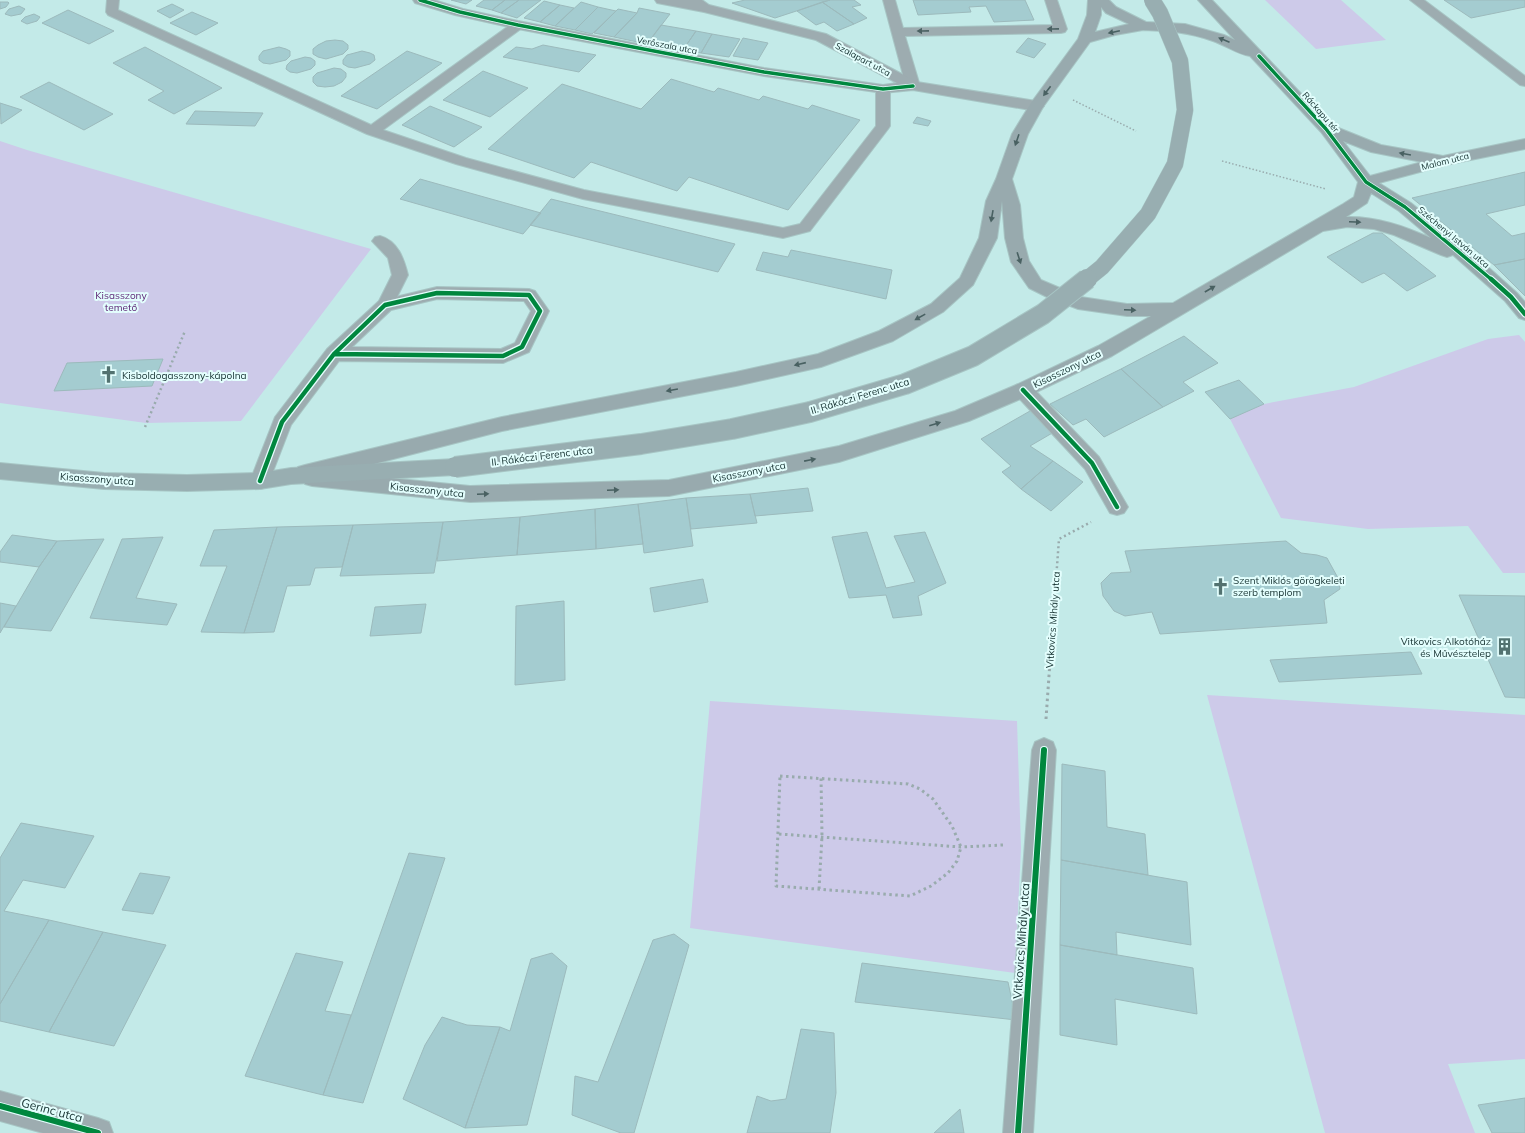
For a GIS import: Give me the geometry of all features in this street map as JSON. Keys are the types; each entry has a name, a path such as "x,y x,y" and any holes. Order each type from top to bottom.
{"main road":[{"path":"1095,0 1094,15 1085,39 1036,106 1020,134 1004,179 1012,205 1014,238 1020,262 1035,284 1053,294 1078,303 1127,310 1176,308 1316,227 1361,199 1366,182"},
{"path":"1102,0 1111,10 1143,26"},
{"name":"II. Rákóczi Ferenc utca","path":"291,476 455,466 641,444 732,429 810,412 905,384 973,356 1043,314 1102,267 1148,214 1174,164 1185,110 1180,61 1160,13 1152,0"},
{"path":"1205,0 1259,56"},
{"name":"Ráckapu tér","path":"1085,39 1113,31 1143,26 1184,28 1220,38 1259,56 1326,129 1366,182"},
{"path":"1326,129 1377,149 1444,161"},
{"name":"Malom utca","path":"1366,182 1444,161 1525,144"},
{"name":"Kisasszony utca","path":"0,471 104,481 260,481 291,476 502,424 736,379 821,360 886,336 937,308 967,281 988,238 994,201 1004,179"},
{"name":"Széchenyi István utca","path":"1366,182 1405,207 1472,262 1511,297 1525,314"},
{"path":"1316,227 1351,222 1376,224 1410,235 1472,262"},
{"name":"Kisasszony utca","path":"291,476 470,494 669,488 839,454 962,416 1023,390 1105,351 1176,308"}],"street":[{"name":"Verőszala utca","path":"420,0 460,12 518,25 764,72 883,89 913,86"},
{"name":"Szalapart utca","path":"662,0 699,4 822,37 913,86 1036,106"},
{"path":"260,481 282,422 334,354 385,304 438,293 529,295 540,311 522,347 503,356 334,354"},
{"path":"1023,390 1092,463 1117,507"},
{"name":"Vitkovics Mihály utca","path":"1018,1133 1044,750"},
{"name":"Gerinc utca","path":"0,1106 98,1133"}],"lane":[{"path":"113,0 112,12 372,131 461,161 583,194 783,234 805,228 883,126 883,89"},
{"path":"889,0 913,86"},
{"path":"898,32 1061,29 1051,0"},
{"path":"1416,0 1525,82"},
{"path":"372,131 518,25"},
{"path":"380,240 395,256 400,275 385,304"}],"path":[{"path":"1049,88 1136,131"},
{"path":"1222,161 1361,199"},
{"path":"145,427 185,331"},
{"path":"780,776 821,777 908,784 920,789 933,799 942,810 952,826 961,847 957,861 948,873 931,886 910,896 776,886 779,834 780,776"},
{"path":"819,889 822,836 821,777"},
{"path":"779,834 961,847 1038,844"}],"green space":[{"path":"1265,0 1341,0 1386,40 1316,49"},
{"name":"Kisasszony temető","path":"0,141 371,249 241,421 146,423 0,403"},
{"path":"1519,335 1525,342 1525,573 1503,573 1468,526 1368,529 1281,518 1230,419 1264,404 1354,387 1488,339"},
{"path":"1207,695 1525,715 1525,1059 1448,1064 1475,1133 1325,1133"},
{"path":"710,701 1017,721 1021,848 1015,973 690,928"}],"building":[{"path":"451,0 472,0 466,4"},
{"path":"484,0 505,0 492,10 476,6"},
{"path":"505,0 519,0 501,13 492,10"},
{"path":"519,0 541,0 517,18 501,13"},
{"path":"745,0 830,0 775,18 732,3"},
{"path":"830,0 854,0 861,5 852,7 867,18 854,24 822,2"},
{"path":"913,0 1025,0 1034,20 994,22 986,6 969,7 971,12 918,15"},
{"path":"1444,0 1525,0 1525,7 1471,18"},
{"path":"544,1 560,5 540,22 524,18"},
{"path":"0,2 9,3 6,7 0,9"},
{"path":"581,2 598,7 575,30 555,26"},
{"path":"822,2 854,24 837,31 824,22 816,25 797,11"},
{"path":"172,4 184,10 170,18 157,11"},
{"path":"560,5 574,8 555,26 540,22"},
{"path":"19,6 25,9 21,14 11,16 5,14 9,9"},
{"path":"598,7 616,11 592,34 575,30"},
{"path":"639,8 670,14 647,44 614,37 637,13"},
{"path":"618,9 637,13 614,37 594,33"},
{"path":"68,10 114,31 89,44 42,23"},
{"path":"192,12 218,23 196,35 170,23"},
{"path":"34,14 40,17 37,21 27,24 21,21 25,17"},
{"path":"661,25 696,31 683,50 647,44"},
{"path":"696,31 712,34 701,53 683,50"},
{"path":"712,34 740,39 729,57 701,53"},
{"path":"743,38 768,43 758,60 733,56"},
{"path":"1028,38 1046,44 1034,58 1016,52"},
{"path":"326,41 343,41 348,45 348,49 343,54 326,59 313,54 313,49 318,45"},
{"path":"543,45 596,55 579,72 503,57 516,47 532,49"},
{"path":"145,47 222,88 174,114 148,100 164,91 113,63"},
{"path":"279,47 290,51 290,56 286,60 270,64 263,63 259,60 259,56 263,51"},
{"path":"362,51 374,55 375,60 370,64 355,68 348,67 343,64 343,60 347,55"},
{"path":"407,51 442,63 377,109 341,96"},
{"path":"305,57 311,58 315,61 315,65 311,69 297,73 290,72 286,69 287,65 291,61"},
{"path":"334,68 341,69 346,73 346,77 342,82 334,86 325,87 317,86 313,82 313,77 317,73"},
{"path":"483,71 528,88 490,117 443,100"},
{"path":"671,79 714,92 718,88 759,100 763,96 808,109 812,105 860,120 788,210 689,177 677,191 591,162 574,178 488,149 562,84 641,109"},
{"path":"49,82 113,114 84,130 20,97"},
{"path":"0,103 22,110 1,124"},
{"path":"430,106 482,127 454,147 402,125"},
{"path":"195,111 263,113 255,126 186,124"},
{"path":"917,117 931,121 928,126 913,123"},
{"path":"1525,172 1525,205 1486,214 1512,236 1525,233 1525,259 1494,265 1412,198"},
{"path":"420,179 541,213 523,234 400,199"},
{"path":"551,199 735,244 718,272 530,225"},
{"path":"1373,233 1382,233 1436,276 1407,291 1384,273 1362,283 1327,257"},
{"path":"791,250 892,270 886,299 756,270 763,252 788,257"},
{"path":"1525,259 1525,296 1494,265"},
{"path":"1184,336 1218,363 1183,382 1194,391 1163,407 1121,369"},
{"name":"Kisboldogasszony-kápolna","path":"163,359 152,386 54,391 67,363"},
{"path":"1121,369 1163,407 1104,437 1086,419 1073,425 1050,404"},
{"path":"1239,380 1264,404 1230,419 1205,392"},
{"path":"1030,411 1054,432 1030,446 1053,461 1021,489 1002,472 1011,466 981,439"},
{"path":"1053,461 1083,482 1051,511 1021,489"},
{"path":"808,488 813,511 755,516 750,494"},
{"path":"750,494 757,523 691,529 686,498"},
{"path":"686,498 693,546 644,553 638,504"},
{"path":"638,504 643,544 596,549 595,509"},
{"path":"595,509 596,549 517,555 520,517"},
{"path":"520,517 517,555 437,561 443,522"},
{"path":"443,522 434,573 340,576 353,525"},
{"path":"353,525 342,567 315,568 310,585 287,586 274,632 244,633 277,527"},
{"path":"277,527 244,633 201,632 227,566 200,566 214,530"},
{"path":"867,532 886,588 915,582 894,536 925,532 946,583 918,596 922,615 893,618 886,595 849,598 832,537"},
{"path":"12,535 57,541 39,567 0,562 0,552"},
{"path":"163,537 136,598 177,604 167,625 90,618 122,539"},
{"path":"104,539 51,631 4,627 39,567 57,541"},
{"name":"Szent Miklós görögkeleti szerb templom","path":"1286,541 1301,553 1327,558 1338,578 1340,589 1324,600 1327,623 1160,634 1152,612 1125,616 1114,611 1103,596 1101,583 1111,573 1131,572 1125,551"},
{"path":"703,579 708,602 654,612 650,588"},
{"name":"Vitkovics Alkotóház és Művésztelep","path":"1459,595 1525,596 1525,698 1505,697"},
{"path":"564,601 565,680 515,685 516,606"},
{"path":"0,603 16,606 0,633"},
{"path":"426,604 421,633 370,636 375,607"},
{"path":"1411,652 1422,674 1279,682 1270,660"},
{"path":"1062,764 1105,771 1107,827 1145,834 1148,875 1061,860"},
{"path":"21,823 94,836 65,888 23,880 4,911 49,920 0,1004 0,858"},
{"path":"409,853 445,858 363,1103 323,1095"},
{"path":"1061,860 1187,882 1191,945 1116,932 1117,955 1060,945"},
{"path":"140,873 170,877 153,914 122,910"},
{"path":"49,920 103,932 49,1032 0,1021 0,1004"},
{"path":"103,932 166,945 114,1046 49,1032"},
{"path":"674,934 689,945 634,1133 621,1133 572,1115 575,1076 598,1082 653,940"},
{"path":"1060,945 1193,968 1197,1014 1115,999 1117,1045 1060,1035"},
{"path":"296,953 343,962 325,1011 351,1015 323,1095 245,1076"},
{"path":"552,953 567,966 527,1125 465,1128 500,1027 510,1031 531,959"},
{"path":"862,963 1008,982 1016,1020 855,1002"},
{"path":"442,1017 467,1025 500,1027 465,1128 403,1099 425,1045"},
{"path":"801,1029 834,1033 836,1093 830,1133 747,1133 757,1096 771,1101 786,1099"},
{"path":"1525,1098 1525,1133 1492,1133 1478,1105"},
{"path":"960,1109 964,1133 934,1133"}],"cycle path":[{"path":"420,0 460,12 518,25 764,72 883,89 913,86"},
{"path":"1259,56 1326,129 1366,182 1405,207 1472,262 1511,297 1525,314"},
{"path":"260,481 282,422 334,354 385,305 437,293 529,295 540,311 522,347 503,356 334,354"},
{"path":"1023,390 1092,463 1117,507"},
{"path":"1018,1133 1044,750"},
{"path":"0,1106 98,1133"}],"place":[{"name":"Kisboldogasszony-kápolna","path":"109,375"},
{"name":"Szent Miklós görögkeleti szerb templom","path":"1220,586"},
{"name":"Vitkovics Alkotóház és Művésztelep","path":"1504,647"}]}
